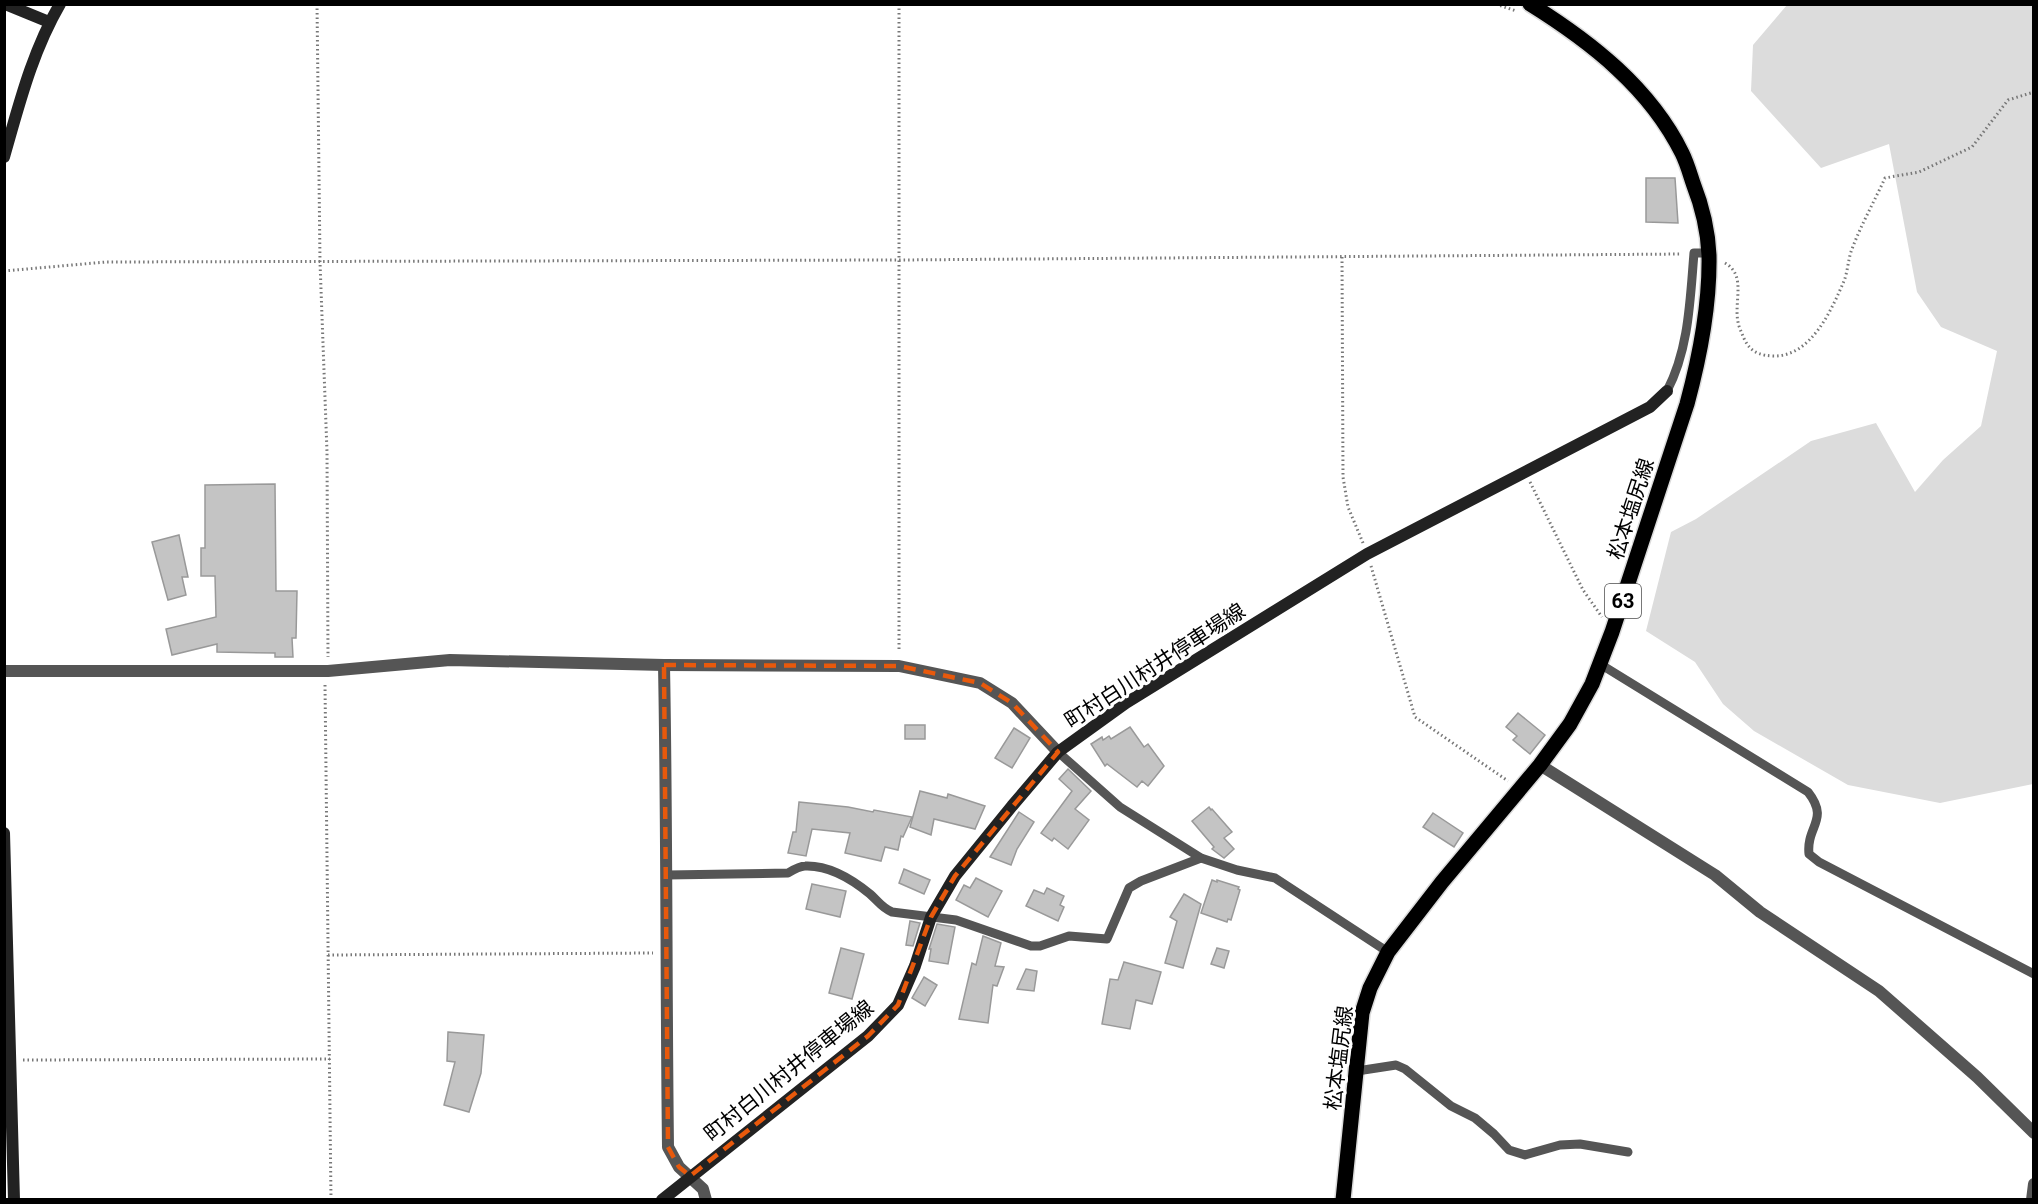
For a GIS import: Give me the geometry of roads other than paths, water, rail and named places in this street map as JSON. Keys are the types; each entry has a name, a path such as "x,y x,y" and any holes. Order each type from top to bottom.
{"main road":[{"path":"5,4 50,22"},
{"path":"4,157 26,81 50,22 60,4"},
{"name":"松本塩尻線","path":"1343,1200 1362,1013 1370,988 1388,952 1442,882 1540,765 1570,724 1592,684 1612,632 1695,376 1708,304 1701,254 1702,212 1683,154 1660,116 1637,88 1603,55 1530,4"},
{"name":"町村白川村井停車場線","path":"662,1200 868,1036 898,1005 915,966 931,917 955,876 1058,752 1126,703 1367,554 1650,407 1667,391"},
{"path":"4,833 14,1200"}],"street":[{"path":"4,671 327,671 450,660 664,665 899,666 980,683 1012,704 1058,752"},
{"path":"664,665 668,1147 679,1167 703,1189 706,1200"},
{"path":"1540,765 1715,875 1760,912 1880,991 1977,1077 2034,1133"},
{"path":"2032,1200 2034,1184"}],"lane":[{"name":"町村白川村井停車場線","path":"1667,391 1677,372 1701,254"},
{"path":"1600,664 1808,792 1817,803 1818,816 1808,844 1809,854 1819,862 2034,974"},
{"path":"1058,752 1120,807 1201,858 1237,870 1275,878 1388,952"},
{"path":"667,875 788,873 804,866 823,869 853,881 883,908 892,912 956,920 1031,946 1040,946 1069,936 1107,939 1129,888 1141,881 1201,858"},
{"path":"1356,1071 1396,1065 1405,1069 1451,1106 1475,1118 1509,1150 1525,1155 1560,1145 1580,1144 1628,1152"}]}
